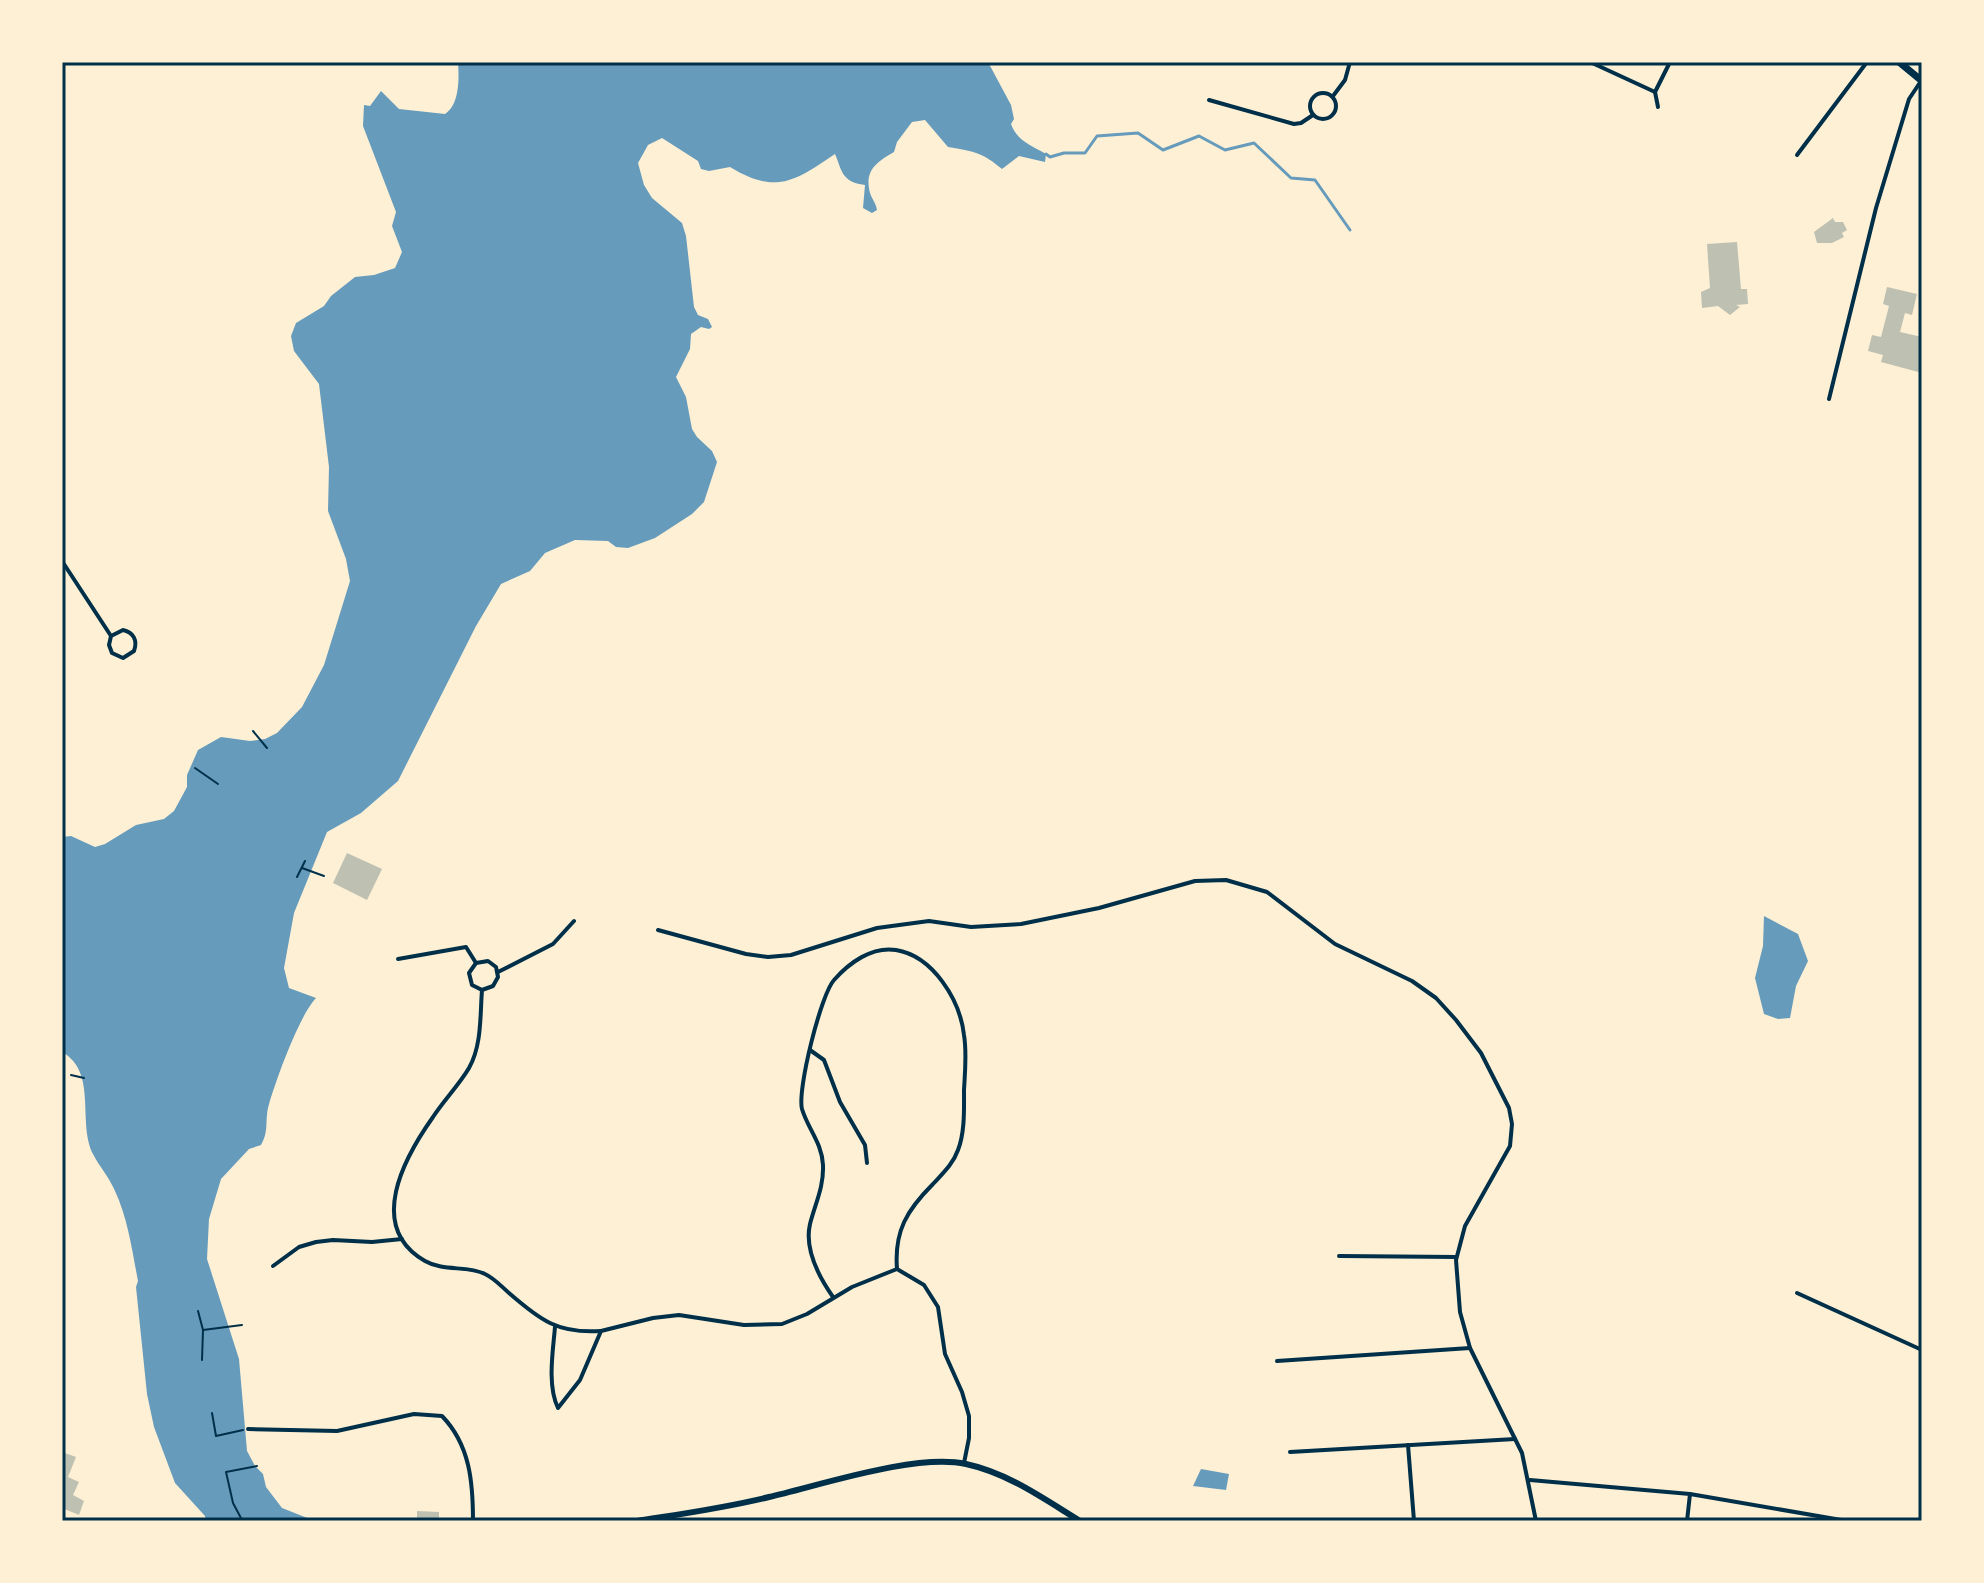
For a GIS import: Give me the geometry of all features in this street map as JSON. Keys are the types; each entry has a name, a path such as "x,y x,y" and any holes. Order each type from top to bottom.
{"main road":[{"path":"1899,62 1922,81"},
{"path":"638,1521 736,1505 936,1461 964,1463 1012,1481 1080,1521"}],"street":[{"path":"1333,96 1345,80 1350,62"},
{"path":"1590,62 1655,92"},
{"path":"1658,107 1655,92 1670,62"},
{"path":"1797,155 1867,62"},
{"path":"1829,399 1876,208 1909,99 1922,81"},
{"path":"1322,93 1333,96 1337,108 1332,117 1320,120 1313,115 1310,105 1313,97 1322,93"},
{"path":"1209,100 1294,124 1313,115"},
{"path":"62,561 111,636 110,649 123,658 134,651 136,642 131,634 123,630 111,636"},
{"path":"658,930 768,957 791,955 858,933 913,922 994,927 1021,924 1099,908 1195,881 1226,880 1267,892 1335,944 1412,981 1436,998 1481,1053 1503,1093 1512,1124 1510,1146 1465,1226 1456,1257 1460,1312 1470,1348 1515,1439 1530,1480 1536,1521"},
{"path":"498,972 553,944 574,921"},
{"path":"398,959 466,947 476,963"},
{"path":"833,1297 811,1255 809,1226 823,1178 821,1148 805,1117 801,1098 810,1050 830,984 867,954 886,949 908,952 927,965 946,988 959,1017 966,1048 960,1146 954,1162 923,1194 900,1227 897,1269"},
{"path":"488,961 498,972 497,982 482,990 470,980 471,967 476,963 488,961"},
{"path":"482,990 476,1055 410,1152 399,1179 393,1203 396,1227 415,1254 436,1267 484,1273 532,1314 555,1327 575,1332 601,1331 679,1315 744,1325 782,1324 807,1314 871,1278 897,1269 924,1285 938,1307 945,1354 969,1416 964,1463"},
{"path":"810,1050 824,1060 840,1102 865,1145 867,1163"},
{"path":"273,1266 299,1247 316,1242 402,1239"},
{"path":"1339,1256 1456,1257"},
{"path":"1797,1293 1922,1350"},
{"path":"555,1327 553,1374 558,1408 574,1391 601,1331"},
{"path":"1277,1361 1470,1348"},
{"path":"248,1429 337,1431 414,1414 442,1416 454,1429 466,1458 474,1490 473,1521"},
{"path":"1290,1452 1515,1439"},
{"path":"1408,1445 1414,1521"},
{"path":"1530,1480 1690,1494 1847,1521"},
{"path":"1687,1521 1690,1494"}],"path":[{"path":"253,731 267,748"},
{"path":"195,768 218,784"},
{"path":"297,877 305,861"},
{"path":"302,868 324,876"},
{"path":"71,1075 84,1078"},
{"path":"198,1311 203,1330 202,1360"},
{"path":"203,1330 242,1325"},
{"path":"212,1413 216,1436 248,1429"},
{"path":"242,1520 233,1503 226,1472 257,1466"}],"water":[{"path":"458,62 988,62 1011,105 1014,130 1025,142 1046,154 1045,162 1019,156 1002,169 978,154 948,147 925,120 912,122 897,142 894,152 877,163 870,173 870,193 877,210 872,213 863,208 865,185 847,178 835,154 796,177 773,182 760,181 730,167 709,171 701,169 698,161 662,138 648,145 638,163 644,185 652,198 682,223 694,307 712,327 701,327 691,334 690,349 676,377 686,397 692,429 712,451 717,462 704,502 692,514 655,538 628,548 616,547 608,541 575,540 545,553 530,571 501,584 476,626 398,781 361,813 327,832 294,913 284,968 289,988 316,998 302,1019 282,1067 268,1108 261,1145 249,1149 221,1179 209,1219 207,1259 239,1359 247,1451 263,1474 266,1487 282,1508 315,1521 206,1521 175,1483 154,1427 147,1394 136,1287 138,1281 126,1224 115,1191 93,1154 89,1141 80,1072 62,1052 62,837 71,836 95,847 136,825 164,819 174,811 187,787 187,775 198,750 221,737 250,741 277,733 302,707 324,665 350,581 346,559 328,511 329,467 319,384 294,351 291,336 296,323 324,306 331,296 355,277 395,268 402,252 392,226 396,212 363,126 364,105 370,106 381,91 399,109 445,114 456,97"},
{"path":"1764,916 1798,934 1808,961 1796,986 1790,1018 1778,1019 1764,1014 1755,978 1763,946"},
{"path":"1201,1469 1229,1474 1226,1490 1193,1486"}],"building":[{"path":"1833,218 1835,222 1843,222 1847,230 1842,233 1844,237 1832,243 1817,243 1814,232"},
{"path":"1737,242 1741,289 1747,289 1748,304 1736,305 1740,307 1730,315 1718,306 1702,308 1701,292 1710,288 1707,244"},
{"path":"1887,287 1917,294 1912,315 1905,313 1900,332 1922,337 1922,373 1881,362 1883,355 1868,351 1872,335 1881,337 1889,306 1883,304"},
{"path":"347,853 382,869 367,900 333,883"},
{"path":"62,1452 76,1457 68,1477 79,1482 73,1495 84,1501 79,1515 62,1508"},
{"path":"417,1511 439,1512 439,1521 417,1521"}],"waterway":[{"path":"1046,154 1050,157 1085,153 1097,136 1138,133 1163,150 1199,136 1225,150 1254,143 1291,178 1315,180 1350,230"}]}
